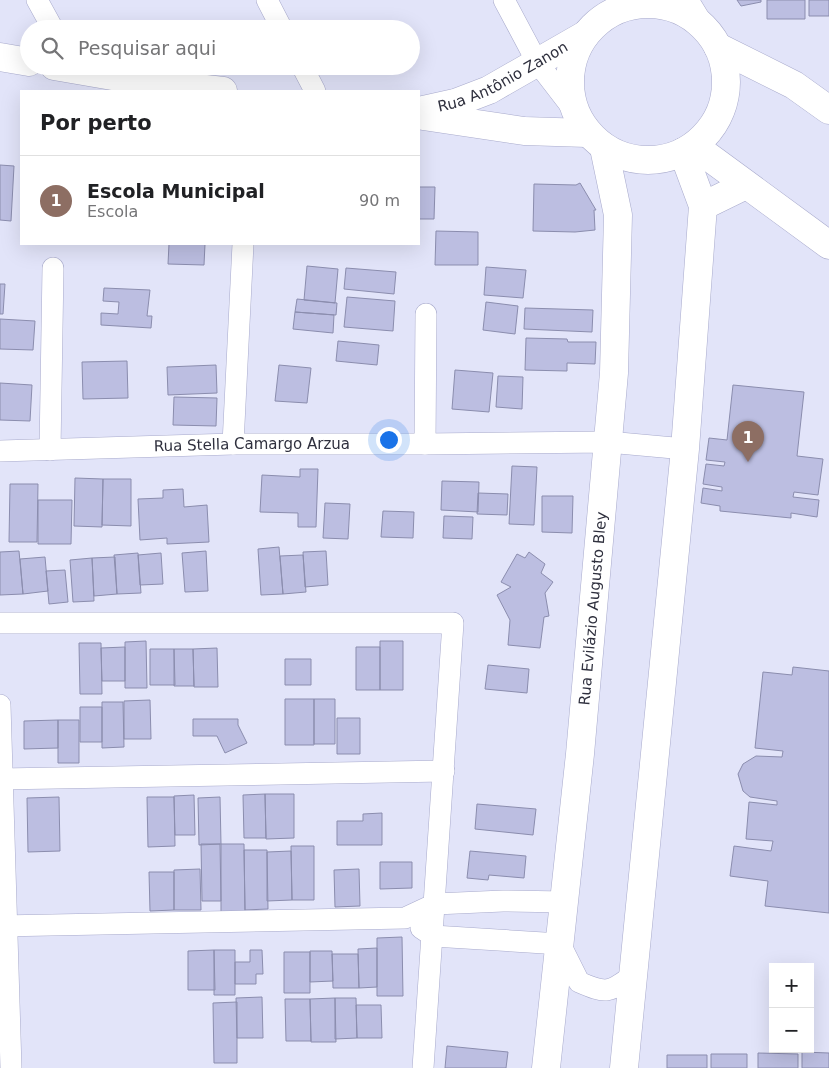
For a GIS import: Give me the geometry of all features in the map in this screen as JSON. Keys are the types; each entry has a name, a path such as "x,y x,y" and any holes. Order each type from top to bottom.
{"street":[{"path":"37,0 48,20"},
{"path":"267,0 277,20"},
{"path":"504,0 537,62 589,131 623,157 643,161 664,159 688,149 710,130 720,111 726,90 725,68 711,38 688,0"},
{"path":"589,131 569,85 573,58 585,35 596,23 617,7 635,5 660,5 685,13 711,38 794,85 829,110"},
{"name":"Rua Antônio Zanon","path":"420,111 455,103 490,90 585,35"},
{"path":"0,57 20,60"},
{"path":"108,75 153,83 214,90"},
{"path":"307,75 314,90"},
{"name":"Rua Antônio Zanon","path":"420,115 524,132 589,131"},
{"name":"Rua Evilázio Augusto Bley","path":"546,1068 565,902 614,373 618,215 589,131"},
{"path":"688,149 746,185 829,245"},
{"path":"624,1068 685,449 703,206 688,149"},
{"path":"703,206 746,185"},
{"path":"234,444 243,245"},
{"path":"50,450 53,268"},
{"path":"425,444 426,314"},
{"name":"Rua Stella Camargo Arzua","path":"0,451 234,444 608,442 685,449"},
{"path":"0,623 453,623 423,1068"},
{"path":"0,705 3,926 11,1068"},
{"path":"1,779 444,771"},
{"path":"3,926 405,918 435,904 503,901 565,902"},
{"path":"405,918 433,936 560,944 579,982 597,990 615,989 633,974"}],"building":[{"path":"737,0 761,0 761,2 741,6"},
{"path":"767,0 805,0 805,19 767,19"},
{"path":"809,0 829,0 829,16 809,16"},
{"path":"0,165 14,166 11,221 0,220"},
{"path":"580,183 596,210 594,210 595,230 575,232 533,231 534,184 576,185"},
{"path":"420,187 435,187 434,219 420,219"},
{"path":"436,231 478,232 478,265 435,265"},
{"path":"169,245 205,245 204,265 168,264"},
{"path":"307,266 338,269 335,303 304,300"},
{"path":"486,267 526,270 523,298 484,295"},
{"path":"346,268 396,272 394,294 344,289"},
{"path":"0,284 5,284 3,314 0,314"},
{"path":"104,288 150,290 147,316 152,316 151,328 101,325 101,313 118,314 119,302 103,301"},
{"path":"347,297 395,301 393,331 344,327"},
{"path":"297,299 337,303 336,315 295,312"},
{"path":"486,302 518,306 515,334 483,330"},
{"path":"525,308 593,310 592,332 524,329"},
{"path":"295,312 334,315 333,333 293,329"},
{"path":"0,319 35,321 33,350 0,349"},
{"path":"526,338 567,339 568,342 596,342 595,364 567,363 567,371 525,370"},
{"path":"338,341 379,345 377,365 336,361"},
{"path":"127,361 128,398 83,399 82,362"},
{"path":"216,365 217,393 168,395 167,367"},
{"path":"279,365 311,368 307,403 275,401"},
{"path":"455,370 493,373 489,412 452,409"},
{"path":"498,376 523,377 522,409 496,407"},
{"path":"0,383 32,385 30,421 0,420"},
{"path":"733,385 804,392 797,456 823,459 818,495 794,492 793,497 819,500 817,517 791,513 791,518 720,511 720,506 701,503 703,488 722,491 722,487 703,484 706,464 724,466 725,462 706,460 709,438 727,440"},
{"path":"174,397 217,398 216,426 173,425"},
{"path":"512,466 537,467 534,525 509,524"},
{"path":"300,469 318,469 316,527 298,527 298,513 260,512 262,475 300,477"},
{"path":"75,478 103,479 102,527 74,526"},
{"path":"103,479 131,479 131,526 102,525"},
{"path":"442,481 479,482 478,512 441,510"},
{"path":"10,484 38,484 37,542 9,542"},
{"path":"183,489 184,507 207,505 209,542 167,544 167,538 140,540 138,499 163,498 163,490"},
{"path":"478,493 508,494 507,515 477,514"},
{"path":"542,496 573,496 572,533 542,532"},
{"path":"38,500 72,500 71,544 38,544"},
{"path":"325,503 350,504 348,539 323,538"},
{"path":"383,511 414,512 413,538 381,537"},
{"path":"444,516 473,517 472,539 443,538"},
{"path":"279,547 283,594 261,595 258,549"},
{"path":"19,551 23,594 0,595 0,552"},
{"path":"206,551 208,591 185,592 182,553"},
{"path":"326,551 328,585 305,587 303,552"},
{"path":"529,552 545,564 541,573 553,582 545,593 549,616 544,617 540,648 508,645 510,620 497,595 511,587 501,582 517,554 525,558"},
{"path":"138,553 141,593 117,594 114,555"},
{"path":"161,553 163,584 140,585 138,555"},
{"path":"303,555 306,592 283,594 280,556"},
{"path":"45,557 48,591 23,594 20,559"},
{"path":"115,557 117,594 94,596 92,558"},
{"path":"92,558 94,601 73,602 70,560"},
{"path":"65,570 68,602 49,604 46,571"},
{"path":"146,641 147,688 125,688 125,642"},
{"path":"380,641 403,641 403,690 380,690"},
{"path":"79,643 101,643 102,694 80,694"},
{"path":"125,647 125,681 102,681 101,648"},
{"path":"356,647 380,647 380,690 356,690"},
{"path":"217,648 218,687 194,687 193,649"},
{"path":"150,649 174,649 175,685 150,685"},
{"path":"174,649 193,649 194,686 174,686"},
{"path":"285,659 311,659 311,685 285,685"},
{"path":"488,665 529,669 527,693 485,689"},
{"path":"793,667 829,671 829,913 765,906 768,881 730,876 734,846 771,851 773,841 746,839 749,802 777,805 777,801 750,797 743,791 738,774 743,764 756,756 782,757 783,751 755,748 763,672 792,675"},
{"path":"285,699 314,699 314,745 285,745"},
{"path":"314,699 335,699 335,744 314,744"},
{"path":"150,700 151,739 124,739 124,701"},
{"path":"102,702 123,702 124,747 102,748"},
{"path":"80,707 102,707 102,742 80,742"},
{"path":"337,718 360,718 360,754 337,754"},
{"path":"193,719 238,719 238,725 247,743 225,753 217,736 193,736"},
{"path":"58,720 58,748 24,749 24,721"},
{"path":"58,720 79,720 79,763 58,763"},
{"path":"265,794 294,794 294,838 266,839"},
{"path":"265,794 266,838 244,838 243,795"},
{"path":"194,795 195,835 175,835 174,796"},
{"path":"59,797 60,851 28,852 27,798"},
{"path":"147,797 174,797 175,846 148,847"},
{"path":"220,797 221,844 199,845 198,798"},
{"path":"477,804 536,809 533,835 475,829"},
{"path":"382,813 382,845 337,845 337,821 363,821 363,814"},
{"path":"201,844 220,844 221,901 202,901"},
{"path":"221,844 244,844 245,912 221,912"},
{"path":"291,846 314,846 314,900 292,900"},
{"path":"244,850 267,850 268,909 245,910"},
{"path":"291,851 292,900 267,901 267,852"},
{"path":"470,851 526,856 524,878 489,875 488,880 467,878"},
{"path":"380,862 412,862 412,888 380,889"},
{"path":"200,869 201,910 174,910 174,870"},
{"path":"359,869 360,906 335,907 334,870"},
{"path":"149,872 174,872 174,910 150,911"},
{"path":"402,937 403,996 377,996 377,938"},
{"path":"377,948 377,987 359,988 358,949"},
{"path":"214,950 215,990 188,990 188,951"},
{"path":"214,950 235,950 235,995 214,995"},
{"path":"250,950 262,950 263,974 256,974 256,984 235,984 235,962 250,962"},
{"path":"310,951 332,951 333,981 310,982"},
{"path":"284,952 310,952 310,993 284,993"},
{"path":"332,954 358,954 359,988 333,988"},
{"path":"262,997 263,1038 237,1038 236,998"},
{"path":"335,998 336,1042 311,1042 310,999"},
{"path":"335,998 356,998 357,1038 335,1039"},
{"path":"285,999 310,999 311,1041 286,1041"},
{"path":"237,1002 237,1063 214,1063 213,1003"},
{"path":"356,1005 381,1005 382,1038 357,1038"},
{"path":"447,1046 508,1052 506,1068 445,1068"},
{"path":"758,1053 798,1054 798,1068 758,1068"},
{"path":"802,1053 829,1053 829,1068 802,1068"},
{"path":"711,1054 747,1054 747,1068 711,1068"},
{"path":"667,1055 707,1055 707,1068 667,1068"}],"place":[{"name":"Escola Municipal","path":"748,462"}]}
